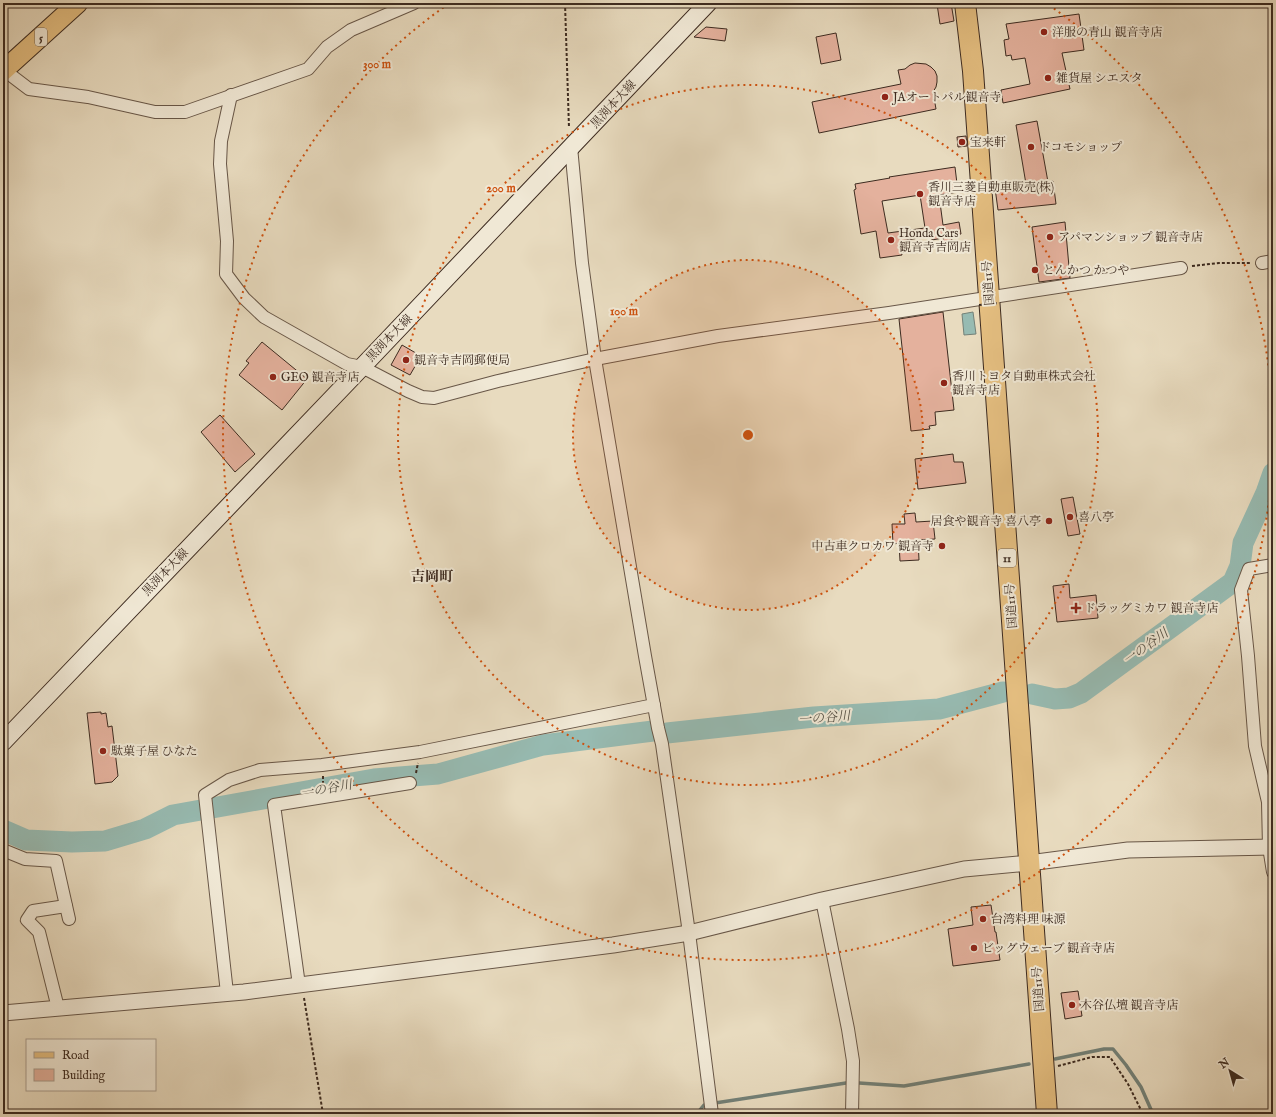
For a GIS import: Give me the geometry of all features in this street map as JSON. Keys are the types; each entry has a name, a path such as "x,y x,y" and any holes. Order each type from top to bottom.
{"highway":[{"name":"国道11号","path":"966,3 973,71 1047,1114"}],"main road":[{"name":"5","path":"4,71 78,3"},
{"name":"黒渕本大線","path":"3,742 708,3"}],"street":[{"path":"4,71 29,89 88,97 155,112 185,112 308,69 327,48 351,30 414,3"},
{"path":"231,95 221,141 220,164 227,241 226,274 244,298 264,317 347,364 362,367 422,397 434,398 498,381 595,359 718,336 989,302 1182,268"},
{"path":"571,147 582,263 595,359 662,744 689,933 712,1114"},
{"path":"1273,565 1249,569 1241,590 1255,746 1268,802 1273,872"},
{"path":"227,993 205,795 229,780 260,770 322,765 420,752 654,705"},
{"path":"301,985 274,805 410,783"},
{"path":"3,1013 301,985 613,945 689,933 822,900 964,869 1029,863 1128,850 1271,847"},
{"path":"3,850 25,859 56,861 69,919"},
{"path":"822,900 853,1061 852,1114"},
{"path":"58,1008 39,932 27,920 34,911 66,906"}],"path":[{"path":"565,3 568,125 571,147"},
{"path":"1182,268 1219,263 1268,262"},
{"path":"301,985 323,1114"},
{"path":"1044,1070 1092,1058 1110,1057 1128,1084 1142,1114"}],"water":[{"path":"973,312 976,334 964,335 962,314"}],"building":[{"path":"951,3 954,21 940,24 937,4"},
{"path":"1079,14 1084,50 1062,53 1070,89 1003,103 1001,90 1030,84 1025,58 1012,60 1011,55 1006,56 1004,40 1009,39 1006,24"},
{"path":"706,27 727,29 725,41 694,37"},
{"path":"836,33 841,60 821,64 816,37"},
{"name":"JAオートパル観音寺","path":"915,63 926,64 935,71 937,82 933,92 936,109 819,133 812,102 901,84 898,70 905,69"},
{"path":"1037,121 1048,182 1053,181 1056,204 998,210 995,188 1026,184 1016,125"},
{"name":"宝来軒","path":"966,136 967,146 958,147 957,137"},
{"path":"955,167 958,192 939,195 943,225 959,222 961,234 951,235 953,247 944,249 943,238 932,240 932,236 900,241 902,255 880,258 876,231 861,234 854,190 856,189 855,184 890,178 889,177","holes":["920,195 925,228 888,233 882,201"]},
{"path":"1065,222 1070,278 1039,282 1032,227"},
{"path":"943,312 954,410 935,412 936,425 929,426 930,429 911,431 899,319"},
{"name":"GEO 観音寺店","path":"262,342 307,379 282,410 239,375 249,363 246,361"},
{"path":"402,345 421,356 410,375 391,365"},
{"path":"220,415 255,454 235,472 201,432"},
{"path":"953,454 954,462 963,462 966,483 918,489 915,459"},
{"name":"喜八亭","path":"1073,497 1080,534 1068,536 1061,499"},
{"path":"915,513 916,522 933,521 935,539 918,540 919,560 900,561 899,543 893,544 892,524 905,524 904,514"},
{"name":"ドラッグミカワ 観音寺店","path":"1069,584 1070,598 1096,595 1098,618 1057,622 1053,586"},
{"name":"駄菓子屋 ひなた","path":"101,712 101,714 106,713 108,727 112,726 118,776 112,782 95,784 87,713"},
{"name":"ビッグウェーブ 観音寺店","path":"991,905 1000,960 953,966 948,929 973,925 971,907"},
{"name":"木谷仏壇 観音寺店","path":"1078,991 1082,1016 1065,1019 1061,993"}],"waterway":[{"name":"一の谷川","path":"1032,694 1055,699 1069,698 1081,693 1233,582 1240,566 1243,543 1266,493 1273,473"},
{"name":"一の谷川","path":"667,733 814,717 939,709 1003,692"},
{"name":"一の谷川","path":"3,830 26,840 72,842 105,841 145,829 173,815 374,779 438,774 543,745 653,731"},
{"path":"1055,1059 1104,1049 1113,1049 1141,1087 1153,1114"},
{"path":"859,1083 904,1086 1029,1064"},
{"path":"715,1103 846,1083"},
{"path":"680,1114 699,1111 704,1105"}],"place":[{"name":"洋服の青山 観音寺店","path":"1044,32"},
{"name":"雑貨屋 シエスタ","path":"1048,78"},
{"name":"JAオートパル観音寺","path":"885,97"},
{"name":"宝来軒","path":"962,142"},
{"name":"ドコモショップ","path":"1031,147"},
{"name":"香川三菱自動車販売(株) 観音寺店","path":"920,194"},
{"name":"アパマンショップ 観音寺店","path":"1050,237"},
{"name":"Honda Cars 観音寺吉岡店","path":"891,240"},
{"name":"とんかつ かつや","path":"1035,270"},
{"name":"観音寺吉岡郵便局","path":"406,360"},
{"name":"GEO 観音寺店","path":"273,377"},
{"name":"香川トヨタ自動車株式会社 観音寺店","path":"944,383"},
{"name":"喜八亭","path":"1070,517"},
{"name":"居食や観音寺 喜八亭","path":"1049,521"},
{"name":"中古車クロカワ 観音寺","path":"942,546"},
{"name":"ドラッグミカワ 観音寺店","path":"1076,608"},
{"name":"駄菓子屋 ひなた","path":"103,751"},
{"name":"台湾料理 味源","path":"983,919"},
{"name":"ビッグウェーブ 観音寺店","path":"974,948"},
{"name":"木谷仏壇 観音寺店","path":"1072,1005"}],"district":[{"name":"吉岡町","path":"432,576"}]}
